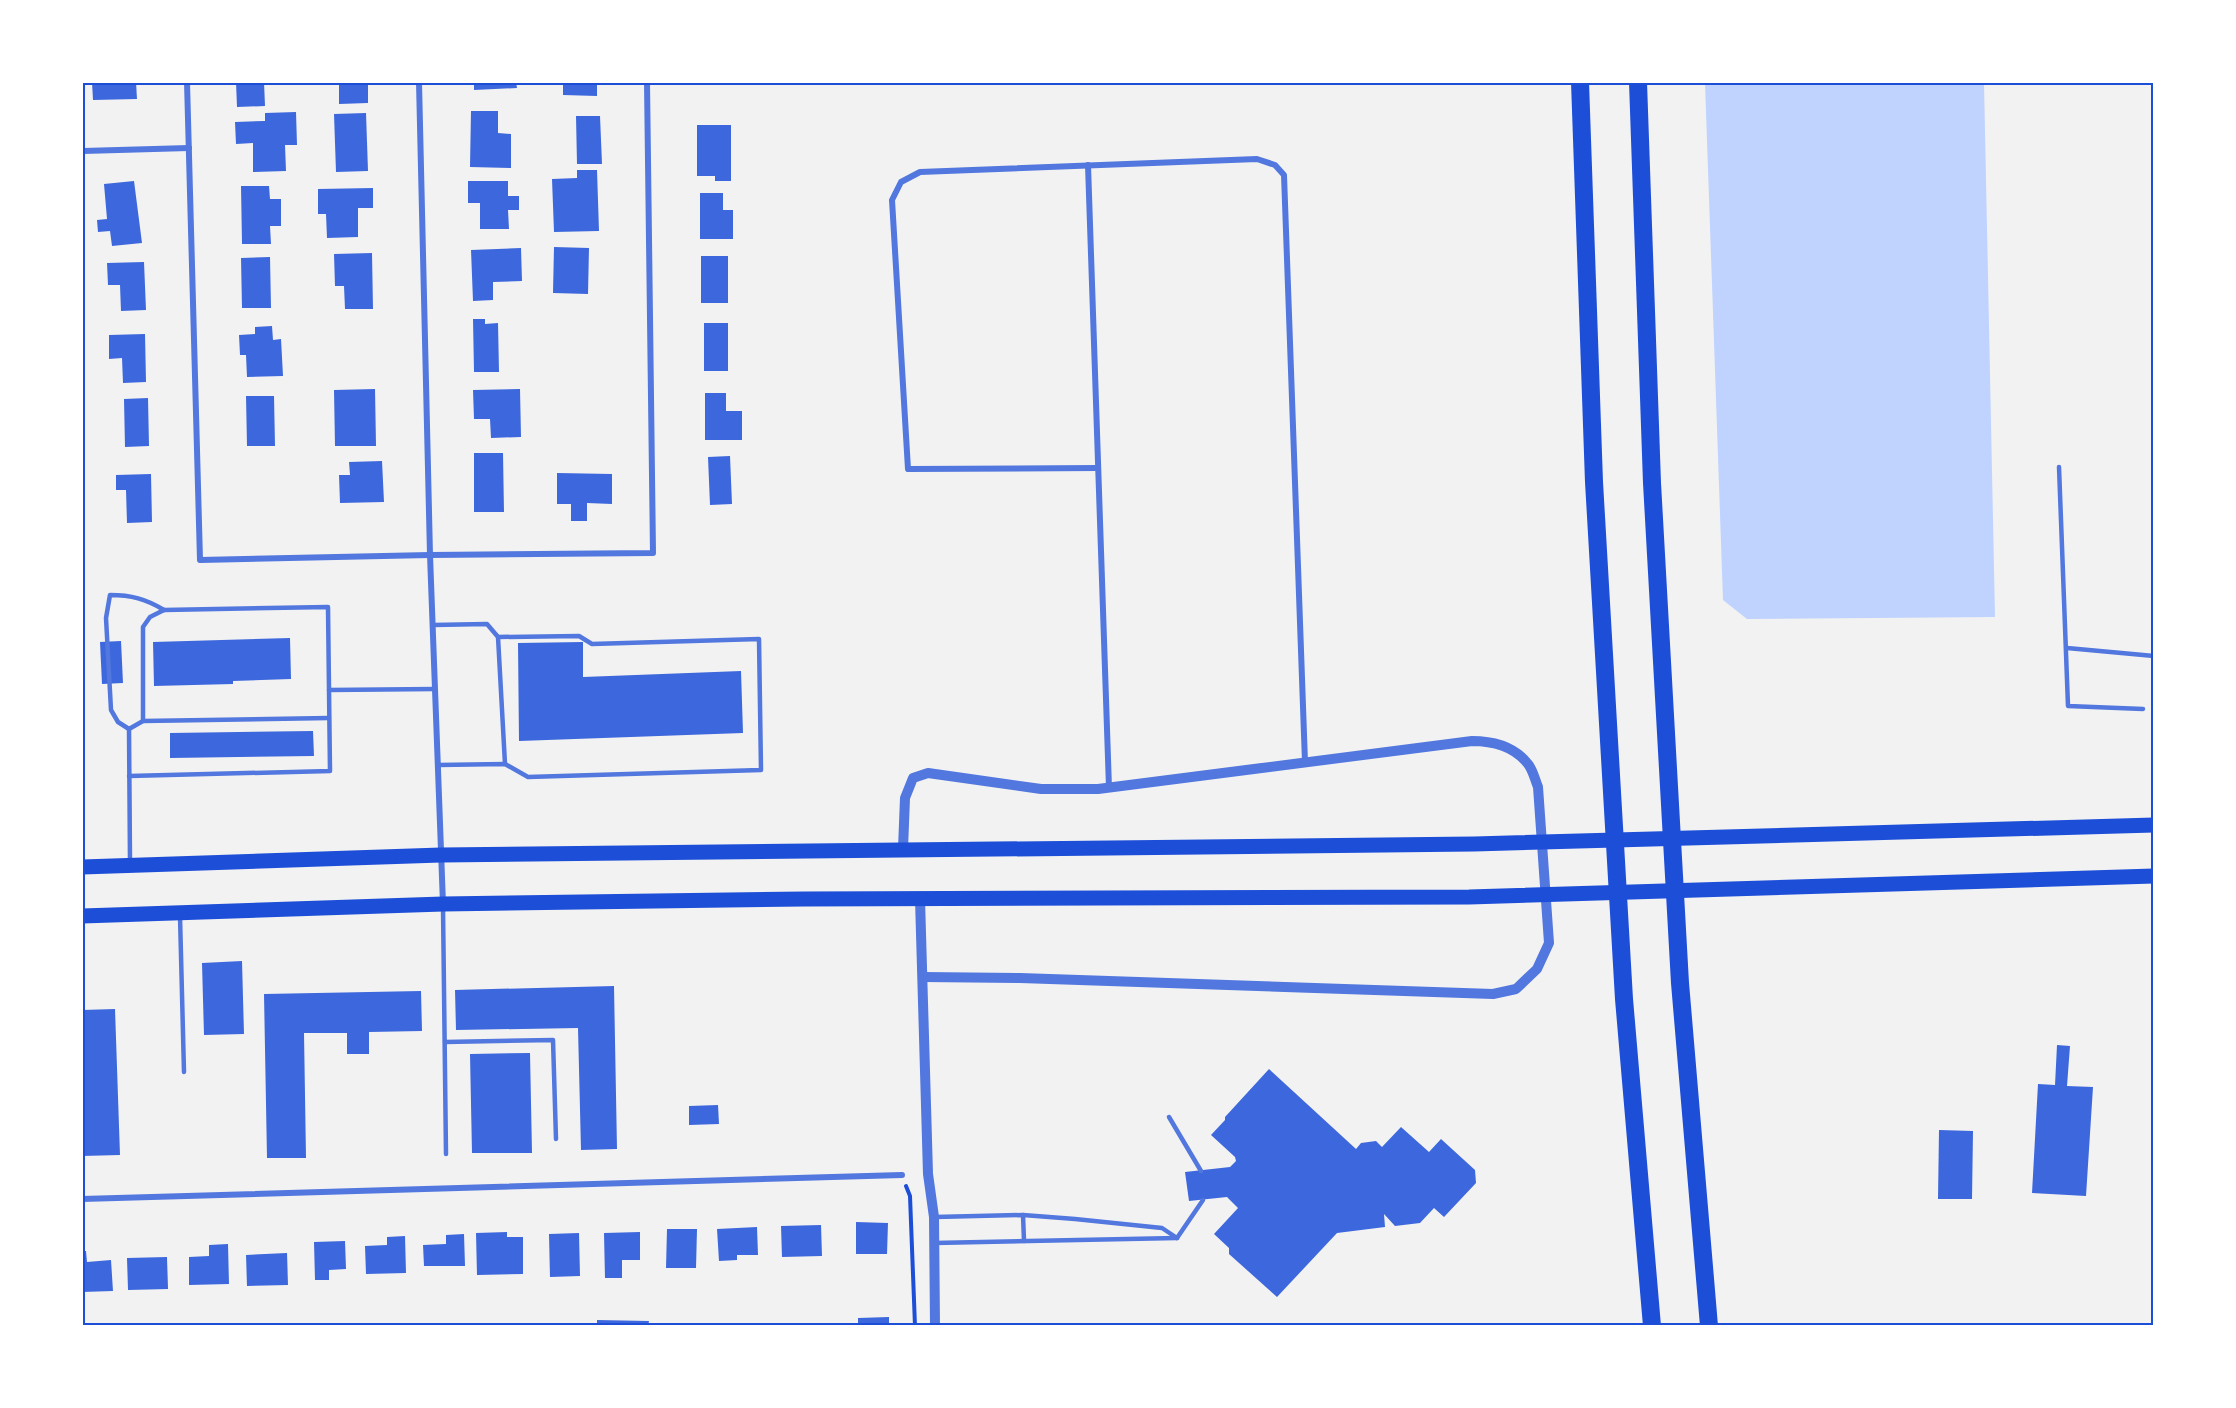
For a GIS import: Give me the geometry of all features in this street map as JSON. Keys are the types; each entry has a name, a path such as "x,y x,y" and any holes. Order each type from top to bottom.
{"highway":[{"path":"1580,82 1594,482 1624,999 1652,1326"},
{"path":"1638,82 1652,483 1679,971 1709,1326"}],"main road":[{"path":"82,867 441,855 1474,844 2154,825"},
{"path":"82,916 443,904 1469,897 2154,876"}],"street":[{"path":"187,82 200,560 653,553 647,82"},
{"path":"418,82 430,555 443,904"},
{"path":"83,151 189,148"},
{"path":"1098,468 908,469 892,200 901,182 920,172 1257,159 1275,165 1284,175 1305,762"},
{"path":"1088,165 1110,788"},
{"path":"903,849 905,798 913,778 928,773 1041,789 1110,788 1472,741 1490,741 1513,750 1529,765 1538,787 1549,943 1537,969 1516,989 1493,994 923,977"},
{"path":"920,899 928,1174 934,1217 935,1326"},
{"path":"82,1199 902,1175"},
{"path":"934,1294 941,1326"}],"lane":[{"path":"2060,467 2068,706 2143,709"},
{"path":"129,729 118,722 111,710 106,618 110,595 139,597 164,610"},
{"path":"129,776 330,771 328,607 164,610 150,617 142,627 143,721"},
{"path":"433,625 487,624 498,637 505,764"},
{"path":"438,765 505,764 528,777 761,770 759,639 592,644 579,636 498,637"},
{"path":"2067,648 2154,656"},
{"path":"329,690 435,689"},
{"path":"129,729 143,721 329,718"},
{"path":"129,729 130,865"},
{"path":"443,904 447,1154"},
{"path":"180,913 184,1072"},
{"path":"445,1042 553,1040 556,1139"},
{"path":"1169,1117 1202,1171"},
{"path":"1177,1238 1203,1200"},
{"path":"1023,1215 1024,1241"},
{"path":"934,1217 1023,1215 1162,1228 1177,1238"},
{"path":"934,1243 1177,1238"}],"path":[{"path":"902,1175 910,1196 915,1326"}],"water":[{"path":"1705,83 1984,83 1995,617 1747,619 1723,600"}],"building":[{"path":"92,82 136,82 137,99 93,100"},
{"path":"236,82 264,82 265,106 237,107"},
{"path":"339,82 368,82 368,103 339,104"},
{"path":"474,82 516,82 517,88 474,90"},
{"path":"563,82 597,82 597,96 563,95"},
{"path":"471,111 498,111 498,133 511,134 511,168 470,167"},
{"path":"296,112 297,145 285,145 286,171 253,172 253,143 236,144 235,122 265,121 265,113"},
{"path":"366,113 368,171 336,172 334,114"},
{"path":"576,116 600,116 602,164 577,164"},
{"path":"697,125 731,125 731,181 715,181 715,176 697,176"},
{"path":"577,170 597,170 599,231 554,232 552,179 577,178"},
{"path":"134,181 142,243 112,246 110,231 98,232 97,220 107,219 104,184"},
{"path":"468,181 508,181 508,196 519,196 519,210 508,210 509,229 480,229 480,203 468,203"},
{"path":"241,186 269,186 270,199 281,199 281,226 270,226 271,244 242,244"},
{"path":"373,188 373,208 358,208 358,237 327,238 326,214 318,214 318,189"},
{"path":"700,193 723,193 723,210 733,210 733,239 700,239"},
{"path":"554,247 589,248 588,294 553,293"},
{"path":"521,248 522,281 493,282 493,300 473,301 471,250"},
{"path":"372,253 373,309 345,309 344,286 335,286 334,254"},
{"path":"701,256 728,256 728,303 701,303"},
{"path":"270,257 271,308 242,308 241,258"},
{"path":"144,262 146,310 121,311 120,285 108,285 107,263"},
{"path":"473,319 485,319 485,324 498,323 499,372 474,372"},
{"path":"704,323 728,323 728,371 704,371"},
{"path":"272,326 273,340 281,339 283,376 247,377 246,355 240,355 239,335 255,334 255,327"},
{"path":"145,334 146,382 123,383 122,358 109,359 109,335"},
{"path":"375,389 376,446 335,446 334,390"},
{"path":"520,389 521,437 491,438 490,419 474,419 473,390"},
{"path":"705,393 726,393 726,411 742,411 742,440 705,440"},
{"path":"246,396 274,396 275,446 247,446"},
{"path":"148,398 149,446 125,447 124,399"},
{"path":"474,453 503,453 504,512 474,512"},
{"path":"730,456 732,504 710,505 708,457"},
{"path":"382,461 384,502 340,503 339,475 350,475 349,462"},
{"path":"557,473 612,474 612,504 587,503 587,521 571,521 571,504 557,504"},
{"path":"151,474 152,522 127,523 126,490 116,490 116,475"},
{"path":"290,638 291,679 233,681 233,684 154,686 153,642"},
{"path":"121,641 123,683 102,684 100,642"},
{"path":"583,642 583,677 741,671 743,733 519,741 518,643"},
{"path":"313,731 314,756 170,758 170,733"},
{"path":"242,961 244,1034 204,1035 202,963"},
{"path":"614,986 617,1149 581,1150 578,1028 456,1030 455,990"},
{"path":"421,991 422,1031 369,1032 369,1054 347,1054 347,1033 304,1033 306,1158 267,1158 264,994"},
{"path":"115,1009 120,1155 82,1156 82,1010"},
{"path":"2057,1045 2070,1046 2067,1086 2093,1087 2086,1196 2032,1193 2038,1084 2055,1085"},
{"path":"530,1053 532,1153 472,1153 470,1054"},
{"path":"1269,1069 1356,1149 1361,1143 1376,1141 1382,1147 1401,1127 1429,1152 1441,1139 1475,1170 1476,1183 1444,1217 1434,1208 1420,1223 1395,1226 1384,1214 1385,1227 1337,1233 1277,1297 1229,1254 1229,1248 1214,1234 1238,1208 1227,1197 1189,1201 1185,1172 1230,1167 1236,1161 1235,1157 1211,1135"},
{"path":"718,1105 719,1124 689,1125 689,1106"},
{"path":"1939,1130 1973,1131 1972,1199 1938,1199"},
{"path":"856,1222 888,1223 887,1254 856,1254"},
{"path":"821,1225 822,1256 782,1257 781,1226"},
{"path":"757,1227 758,1255 737,1255 737,1260 719,1261 717,1229"},
{"path":"667,1229 697,1229 696,1268 666,1268"},
{"path":"507,1232 507,1237 523,1237 523,1274 477,1275 476,1233"},
{"path":"640,1232 640,1260 622,1260 622,1278 605,1278 604,1233"},
{"path":"579,1233 580,1276 550,1277 549,1234"},
{"path":"464,1234 465,1266 424,1266 423,1245 446,1244 446,1235"},
{"path":"405,1236 406,1273 366,1274 365,1246 387,1245 387,1237"},
{"path":"345,1241 346,1269 329,1270 329,1280 315,1280 314,1242"},
{"path":"228,1244 229,1284 189,1285 189,1257 209,1256 209,1245"},
{"path":"82,1251 86,1251 87,1262 111,1260 113,1291 82,1292"},
{"path":"287,1253 288,1285 247,1286 246,1255"},
{"path":"167,1257 168,1289 128,1290 127,1258"},
{"path":"889,1317 889,1326 858,1326 858,1318"},
{"path":"597,1320 649,1321 648,1326 597,1326"}]}
